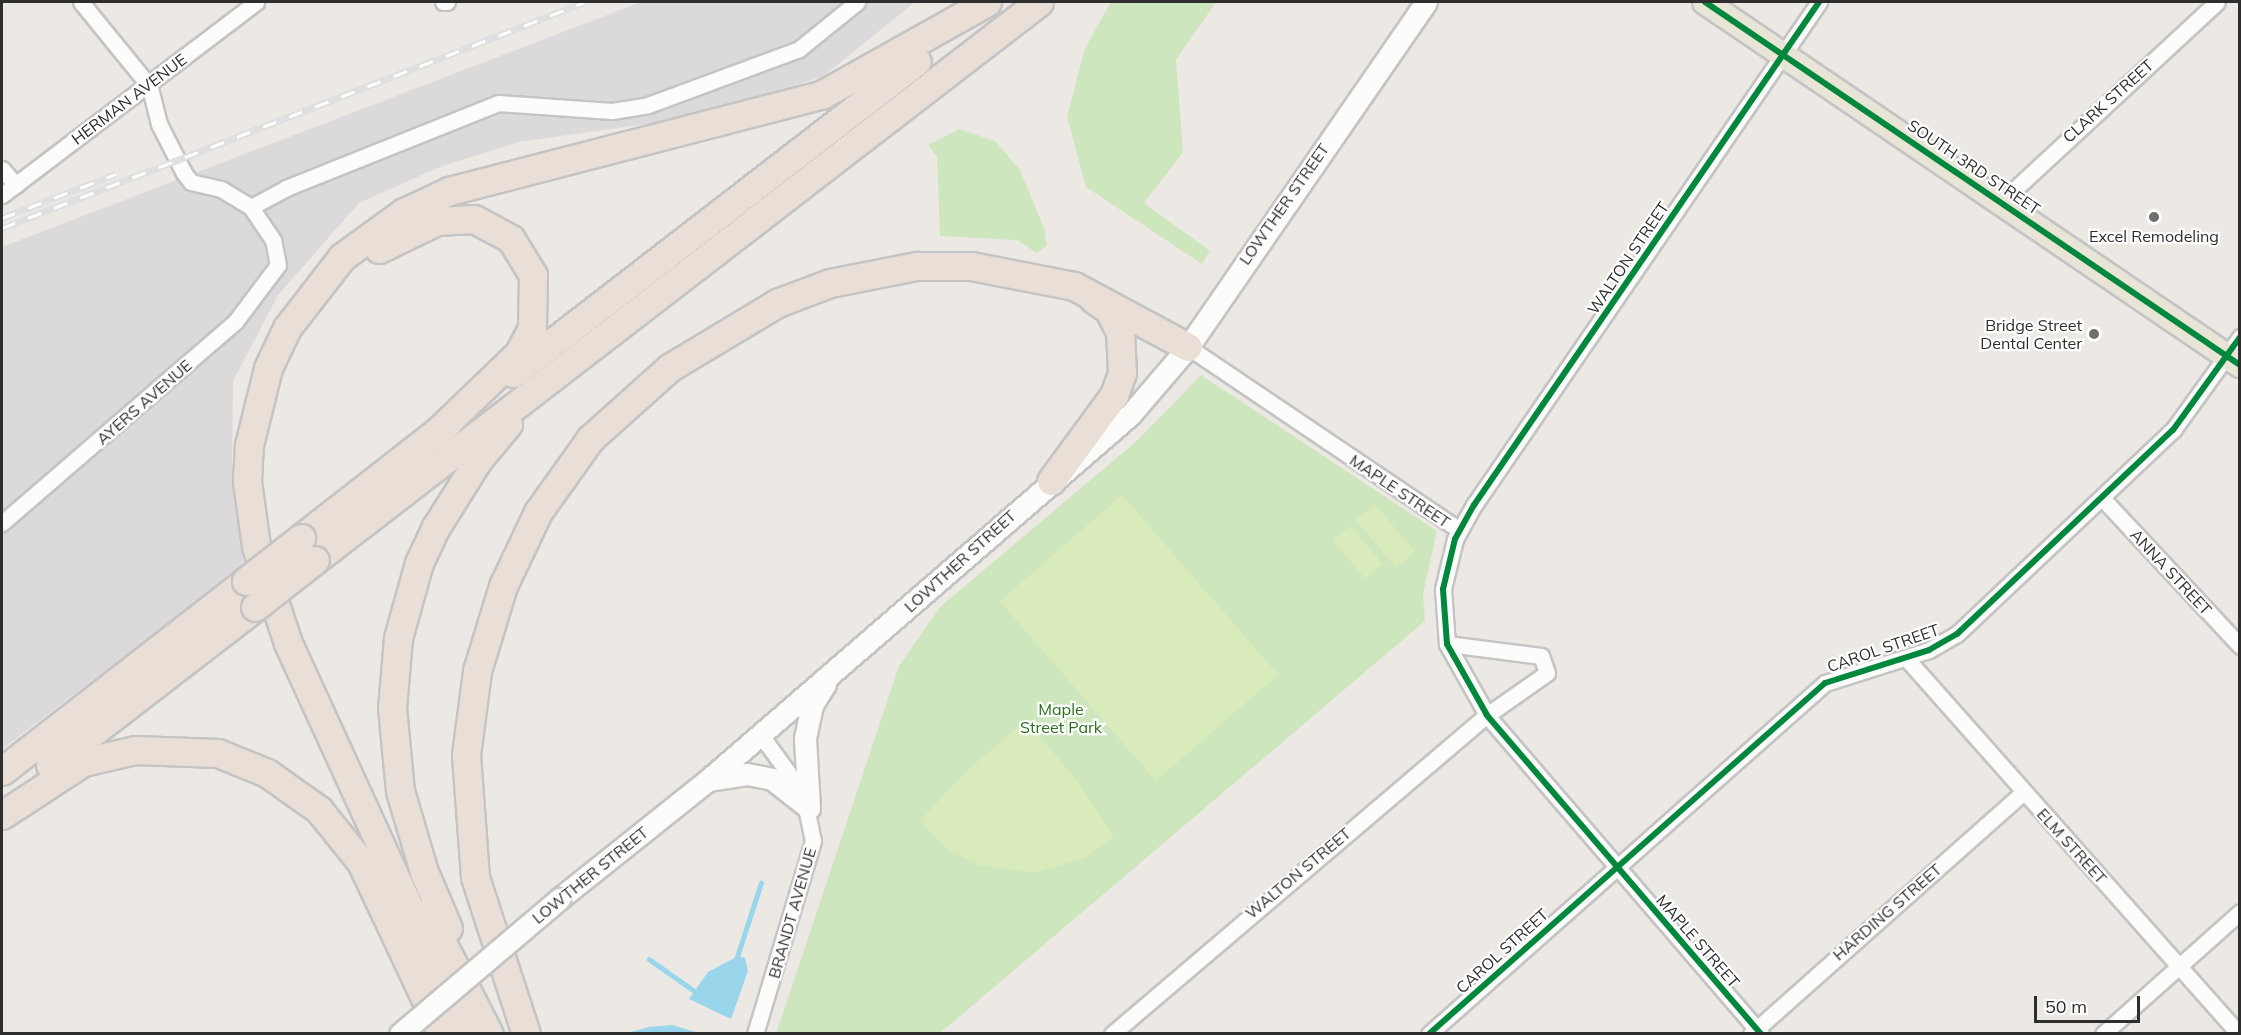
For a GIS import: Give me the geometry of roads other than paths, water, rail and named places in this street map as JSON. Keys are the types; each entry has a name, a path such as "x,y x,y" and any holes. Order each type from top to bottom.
{"highway":[{"path":"467,1034 288,643 256,546 247,481 249,445 268,368 287,327 342,257 404,212 449,191 823,94 987,2"},
{"path":"2,771 994,2"},
{"path":"2,802 1039,2"},
{"path":"435,434 518,354 534,320 536,292 526,258 511,239 474,219 437,221 388,243 329,296 287,363 270,416 263,475 271,544 293,617 431,921 449,947 489,1034"},
{"path":"525,1034 475,877 467,795 471,711 503,586 538,512 590,439 669,368 777,303 830,283 917,266 970,266 1074,286 1188,347"},
{"path":"1051,481 1114,395 1122,373 1125,351 1108,310 1074,286"},
{"path":"449,947 448,928 410,831 393,746 394,672 405,606 436,527 478,460 591,346"},
{"path":"2,815 83,762 135,750 218,753 267,773 319,810 361,862 438,1027"}],"main road":[{"name":"LOWTHER STREET","path":"400,1034 559,899 708,780 1130,415 1188,347 1426,2"},
{"name":"SOUTH 3RD STREET","path":"1705,2 2001,202 2236,353"},
{"path":"809,808 805,738 812,705 833,671"},
{"path":"708,780 747,774 772,779 809,808"}],"street":[{"path":"81,2 150,87 159,124 191,182 221,189 251,207 297,183 498,104 612,111 648,105 799,49 857,2"},
{"name":"HERMAN AVENUE","path":"2,195 150,87 256,2"},
{"name":"WALTON STREET","path":"1459,530 1819,2"},
{"name":"CLARK STREET","path":"2001,202 2217,2"},
{"path":"2,169 16,185"},
{"name":"AYERS AVENUE","path":"2,523 235,322 277,271 273,240 251,207"},
{"name":"MAPLE STREET","path":"1188,347 1459,530 1443,588 1447,644 1487,715 1756,1032"},
{"name":"CAROL STREET","path":"1430,1034 1824,683 1906,658 1957,634 2103,499 2173,430 2236,353"},
{"name":"ANNA STREET","path":"2103,499 2240,646"},
{"name":"WALTON STREET","path":"1112,1034 1487,715 1541,681 1546,663 1541,656 1447,644"},
{"name":"ELM STREET","path":"1906,658 2239,1034"},
{"path":"760,734 809,808"},
{"name":"HARDING STREET","path":"1756,1032 2024,792"},
{"name":"BRANDT AVENUE","path":"755,1034 812,857 809,808"},
{"path":"2103,1034 2240,912"}],"water":[{"path":"738,956 745,958 748,971 731,1019 689,999 708,972"},
{"path":"672,1025 699,1033 627,1033 649,1027"}],"waterway":[{"path":"736,960 761,883"},
{"path":"649,959 696,992"}],"railway":[{"path":"2,228 585,2"},
{"path":"2,218 116,174"}],"place":[{"name":"Excel Remodeling","path":"2154,217"},
{"name":"Bridge Street Dental Center","path":"2094,334"}],"park label":[{"name":"Maple Street Park","path":"1061,718"}]}
